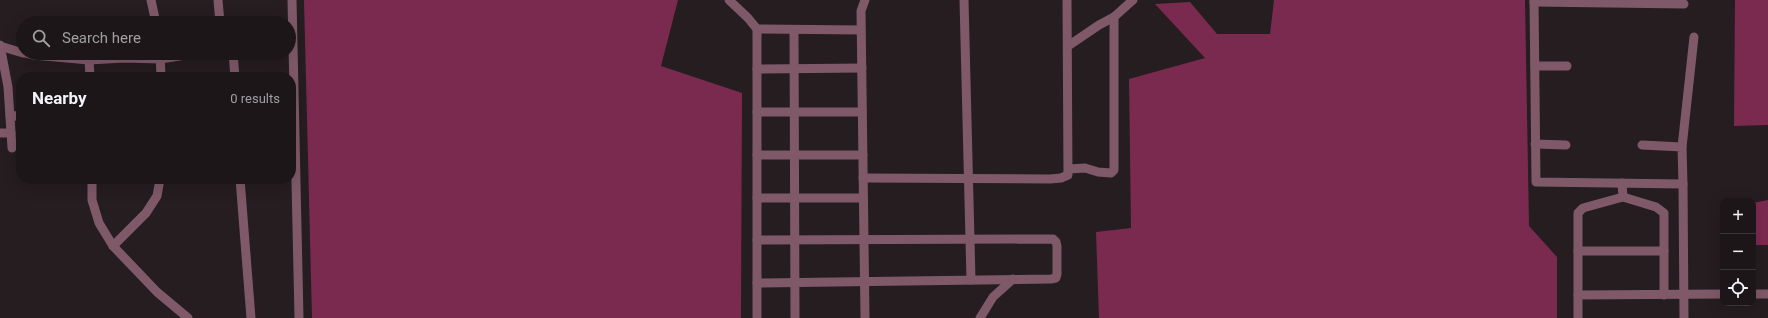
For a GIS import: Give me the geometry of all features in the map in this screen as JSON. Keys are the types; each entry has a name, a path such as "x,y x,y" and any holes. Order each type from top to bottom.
{"street":[{"path":"151,0 153,16"},
{"path":"218,0 219,16"},
{"path":"291,16 292,0"},
{"path":"729,0 757,29 757,318"},
{"path":"865,0 861,11 865,318"},
{"path":"964,0 971,280"},
{"path":"863,178 1061,178 1068,174 1067,0"},
{"path":"1068,46 1099,25 1114,17 1133,0"},
{"path":"1683,184 1536,182 1534,1 1684,4"},
{"path":"1068,169 1086,168 1098,172 1111,173 1114,170 1114,17"},
{"path":"757,29 861,30"},
{"path":"794,30 795,318"},
{"path":"1684,318 1682,147 1694,37"},
{"path":"12,148 8,87 0,46 16,51"},
{"path":"89,60 90,72"},
{"path":"161,60 161,72"},
{"path":"234,60 235,72"},
{"path":"292,60 293,72"},
{"path":"1535,66 1567,66"},
{"path":"757,69 862,68"},
{"path":"757,112 862,112"},
{"path":"10,115 16,116"},
{"path":"0,133 11,132"},
{"path":"1535,144 1566,145"},
{"path":"1642,145 1682,147"},
{"path":"296,151 299,318"},
{"path":"757,155 863,155"},
{"path":"1622,183 1623,197"},
{"path":"92,184 92,200 99,223 113,246 157,292 188,318"},
{"path":"113,246 146,213 157,196 159,184"},
{"path":"240,184 251,318"},
{"path":"1578,318 1578,214 1583,208 1623,197 1656,207 1664,214 1664,295"},
{"path":"757,198 863,198"},
{"path":"757,240 1052,239 1056,242 1057,274 1056,278 1013,280 757,283"},
{"path":"1578,251 1664,251"},
{"path":"980,318 993,297 1013,280"},
{"path":"1578,295 1720,294"},
{"path":"1756,294 1768,294"}],"shaded area":[{"path":"304,0 678,0 661,66 742,93 741,318 312,318"},
{"path":"1274,0 1525,0 1529,226 1557,257 1557,318 1099,318 1096,232 1131,228 1129,79 1205,58 1155,4 1190,2 1217,34 1270,34"},
{"path":"1735,0 1768,0 1768,125 1734,126"},
{"path":"1768,200 1768,245 1756,245 1756,202"}]}
